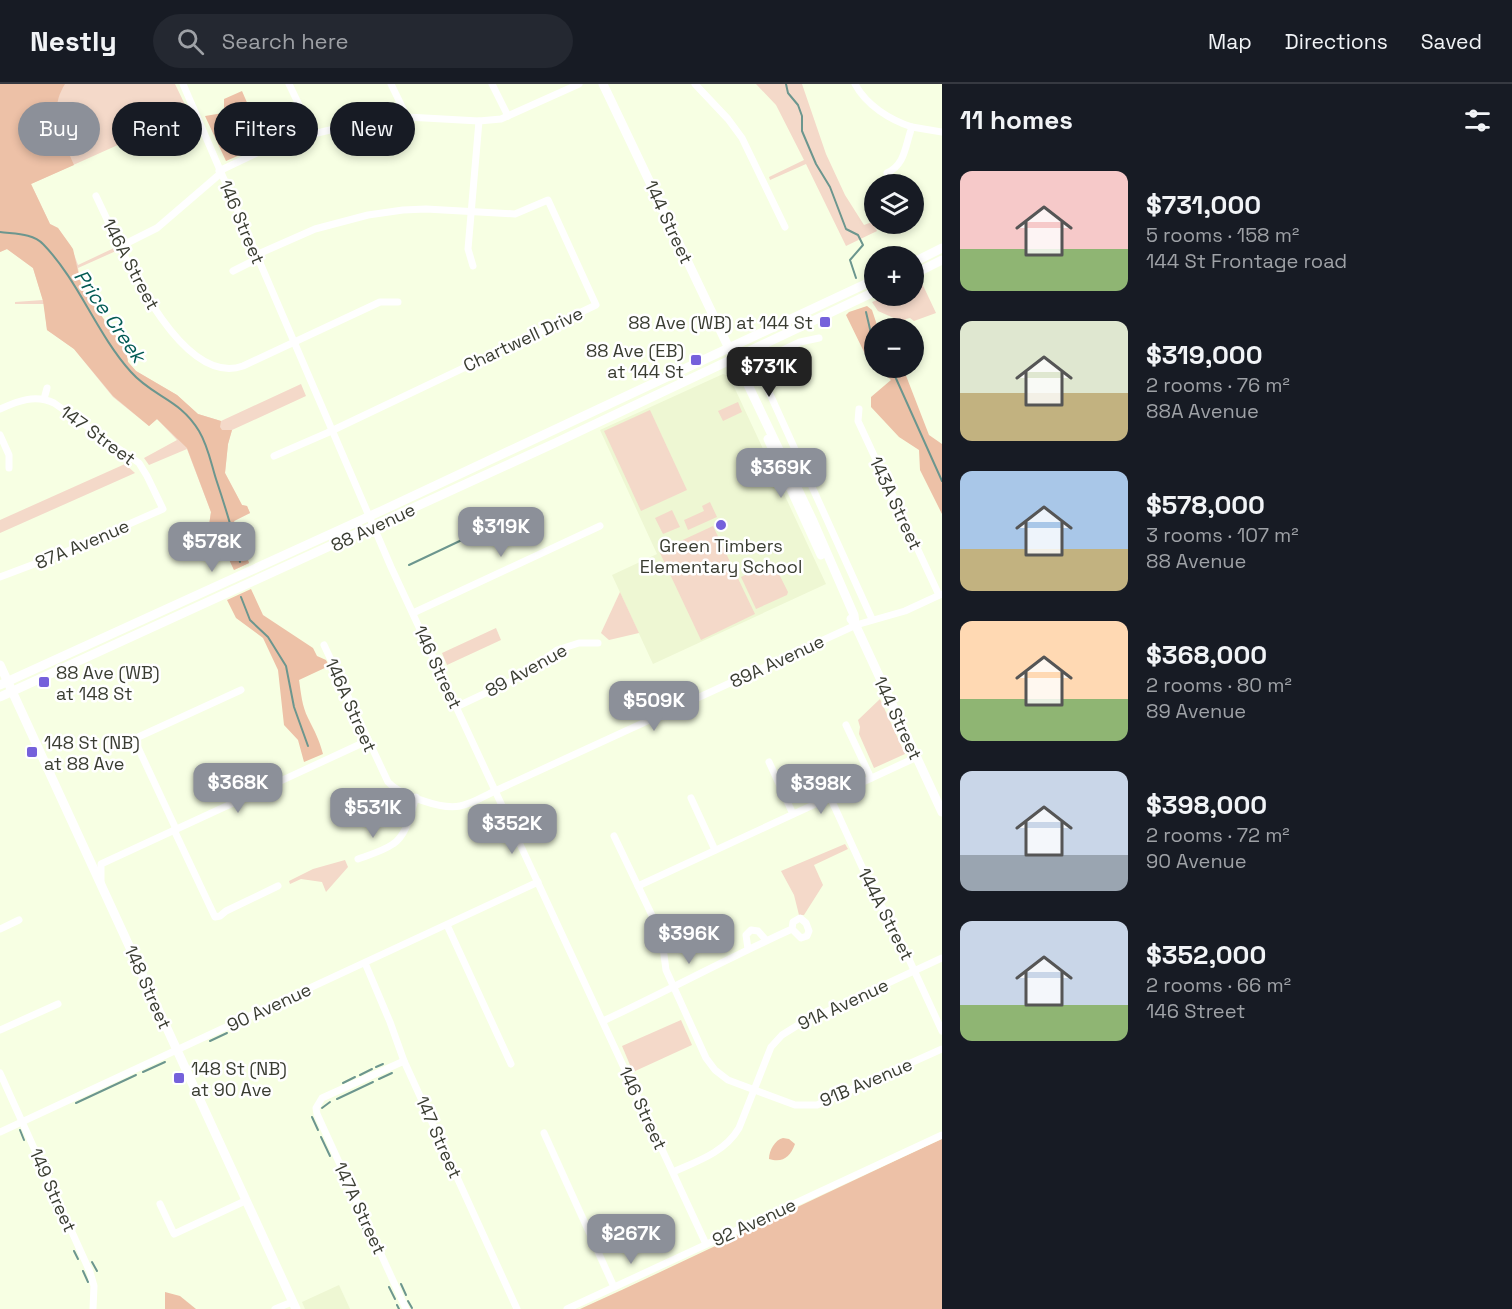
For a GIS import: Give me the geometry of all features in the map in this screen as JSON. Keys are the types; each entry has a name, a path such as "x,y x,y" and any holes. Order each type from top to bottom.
{"main road":[{"name":"144 Street","path":"603,84 729,349 736,370 942,812"},
{"path":"924,257 942,248"},
{"path":"924,269 942,260"},
{"name":"88 Avenue","path":"4,683 369,516 864,285"},
{"name":"88 Avenue","path":"0,697 734,360 864,297"},
{"name":"148 Street","path":"0,664 4,683 12,692 294,1305"}],"street":[{"name":"146 Street","path":"183,84 412,613 706,1244"},
{"path":"290,84 298,102"},
{"path":"391,84 400,102"},
{"path":"492,84 508,116"},
{"path":"415,117 479,121 508,116 579,84"},
{"path":"695,84 728,119 742,138 785,227"},
{"path":"855,84 864,96 884,114 912,127 942,132"},
{"path":"473,266 468,249 479,121"},
{"path":"887,173 895,169 902,161 912,127"},
{"path":"120,246 157,228 220,172 251,156"},
{"name":"146A Street","path":"96,196 154,309 171,333 210,364 229,369 243,366 293,342"},
{"name":"Chartwell Drive","path":"233,272 257,257 315,229 368,215 403,210 515,214 548,200 596,305 332,430"},
{"path":"293,342 380,302 398,302"},
{"path":"819,338 790,346 761,360 758,366 872,620"},
{"path":"0,409 23,400 44,399 47,388"},
{"name":"147 Street","path":"44,399 54,403 136,461 145,471 163,509"},
{"name":"143A Street","path":"860,409 858,421 940,595"},
{"path":"274,456 332,430"},
{"path":"0,435 8,453 9,468"},
{"name":"87A Avenue","path":"0,577 55,557 163,509"},
{"path":"412,613 600,526"},
{"name":"89A Avenue","path":"416,797 453,807 466,804 855,625 905,611 940,595"},
{"name":"89 Avenue","path":"456,707 520,677 557,650 579,643 598,643"},
{"name":"146A Street","path":"324,645 388,782 396,790 416,797"},
{"path":"241,690 134,739 215,916 220,916 226,910 278,886"},
{"path":"846,725 871,778"},
{"path":"100,882 101,864 367,741"},
{"path":"638,886 917,757"},
{"path":"769,762 793,814"},
{"path":"358,860 394,844 401,836 416,797"},
{"name":"144A Street","path":"830,797 942,1031"},
{"path":"691,798 715,850"},
{"name":"91B Avenue","path":"614,836 659,930 666,970 674,988 710,1064 728,1080 795,1105 817,1105 942,1048"},
{"name":"90 Avenue","path":"0,1132 538,882"},
{"path":"0,929 20,920"},
{"path":"447,926 511,1065"},
{"path":"603,1021 792,929"},
{"path":"748,949 746,934 751,930 758,931 766,940"},
{"name":"91A Avenue","path":"674,1172 718,1151 729,1142 739,1128 768,1052 786,1032 942,958"},
{"name":"147 Street","path":"365,963 404,1061 517,1309"},
{"path":"0,1030 58,1004"},
{"name":"147A Street","path":"404,1061 322,1098 316,1106 317,1114 406,1309"},
{"name":"149 Street","path":"0,1073 90,1272 94,1286 93,1309"},
{"path":"544,1133 614,1287"},
{"name":"92 Avenue","path":"567,1309 942,1135"},
{"path":"160,1204 174,1234 245,1201"},
{"path":"275,1309 294,1305"}],"shaded area":[{"path":"0,84 175,84 184,102 112,102 112,148 100,153 100,102 18,102 18,156 93,156 31,184 50,224 58,228 71,246 78,265 114,248 116,251 78,268 82,289 126,350 128,362 136,371 177,395 198,414 221,421 301,384 306,396 232,430 225,473 242,505 247,506 250,513 234,521 249,563 234,570 215,529 208,532 211,512 187,449 149,465 144,458 177,440 157,419 149,426 113,397 74,349 47,330 44,304 15,304 15,302 43,300 33,268 7,249 0,252"},
{"path":"0,84 65,84 58,102 18,102 18,156 70,156 74,165 31,184 50,224 58,228 73,249 82,289 126,350 128,362 136,371 177,395 198,414 221,421 222,430 232,430 225,473 242,505 247,506 250,513 234,521 249,563 234,570 215,529 208,532 211,512 187,448 157,419 149,426 113,396 74,349 47,330 43,301 33,268 7,249 0,252"},
{"path":"756,84 802,84 826,154 845,195 864,225 864,234 871,234 846,246 806,164 770,180 769,177 804,160 776,105"},
{"path":"242,91 247,102 224,102 224,99"},
{"path":"214,114 214,135 205,116"},
{"path":"224,156 237,156 226,161"},
{"path":"924,288 936,313 922,318 894,318 878,311 875,306 924,306"},
{"path":"867,306 872,310 875,318 864,318 864,352 846,315"},
{"name":"Green Timbers Elementary School","path":"723,374 729,376 826,584 653,664 612,575 657,554 600,430"},
{"path":"889,378 907,378 929,435 942,444 942,514 920,470 919,450 899,437 871,407 871,397 891,380"},
{"path":"738,402 742,412 723,421 718,411"},
{"path":"650,410 687,490 641,511 604,431"},
{"path":"125,464 135,473 0,533 0,520"},
{"path":"710,502 717,517 688,530 684,520 704,511 702,506"},
{"path":"672,510 680,527 663,534 655,518"},
{"path":"713,526 755,614 701,640 659,551"},
{"path":"773,562 788,592 787,595 756,609 741,577"},
{"path":"251,589 263,615 313,648 317,656 326,660 329,666 299,680 304,709 323,754 304,762 298,740 284,725 278,670 263,638 236,618 227,600"},
{"path":"620,592 639,633 609,640 601,633"},
{"path":"496,628 501,640 447,665 442,653"},
{"path":"880,699 905,754 874,768 859,734 858,720"},
{"path":"845,844 848,849 814,865 823,885 804,915 799,915 794,895 781,871"},
{"path":"345,860 348,867 326,892 322,882 301,879 290,884 289,881 313,869"},
{"path":"681,1020 692,1045 633,1072 622,1046"},
{"path":"783,1138 795,1144 791,1152 782,1159 769,1159 773,1146"},
{"path":"942,1139 942,1309 580,1309 671,1267"},
{"path":"339,1285 350,1309 305,1309 302,1302"},
{"path":"165,1292 180,1296 196,1309 165,1309"}],"waterway":[{"path":"786,84 788,93 798,105 802,116 802,131 816,164 830,187 846,229 858,235 863,245 850,260 856,278"},
{"name":"Price Creek","path":"0,232 29,236 39,240 67,274 108,341 131,372 192,420 207,449 240,562"},
{"path":"866,312 867,318"},
{"path":"896,378 942,481"},
{"path":"409,565 502,521"},
{"name":"Price Creek","path":"241,597 250,620 268,637 286,666 294,707 308,746"},
{"path":"210,1041 227,1033"},
{"path":"143,1072 165,1062"},
{"path":"376,1067 383,1064"},
{"path":"360,1075 372,1069"},
{"path":"379,1079 392,1073"},
{"path":"76,1103 136,1075"},
{"path":"343,1083 355,1077"},
{"path":"337,1099 373,1082"},
{"path":"322,1108 330,1102"},
{"path":"312,1117 318,1130"},
{"path":"20,1130 24,1140"},
{"path":"321,1137 330,1156"},
{"path":"47,1162 52,1173"},
{"path":"44,1184 48,1193"},
{"path":"51,1200 56,1210"},
{"path":"361,1223 370,1244"},
{"path":"74,1251 78,1259"},
{"path":"92,1262 97,1271"},
{"path":"83,1271 88,1282"},
{"path":"401,1284 406,1295"},
{"path":"389,1287 395,1299"},
{"path":"408,1301 412,1308"},
{"path":"397,1305 399,1309"}],"place":[{"name":"88 Ave (WB) at 144 St","path":"825,322"},
{"name":"88 Ave (EB) at 144 St","path":"696,360"},
{"name":"Green Timbers Elementary School","path":"721,525"},
{"name":"88 Ave (WB) at 148 St","path":"44,682"},
{"name":"148 St (NB) at 88 Ave","path":"32,752"},
{"name":"148 St (NB) at 90 Ave","path":"179,1078"}]}
